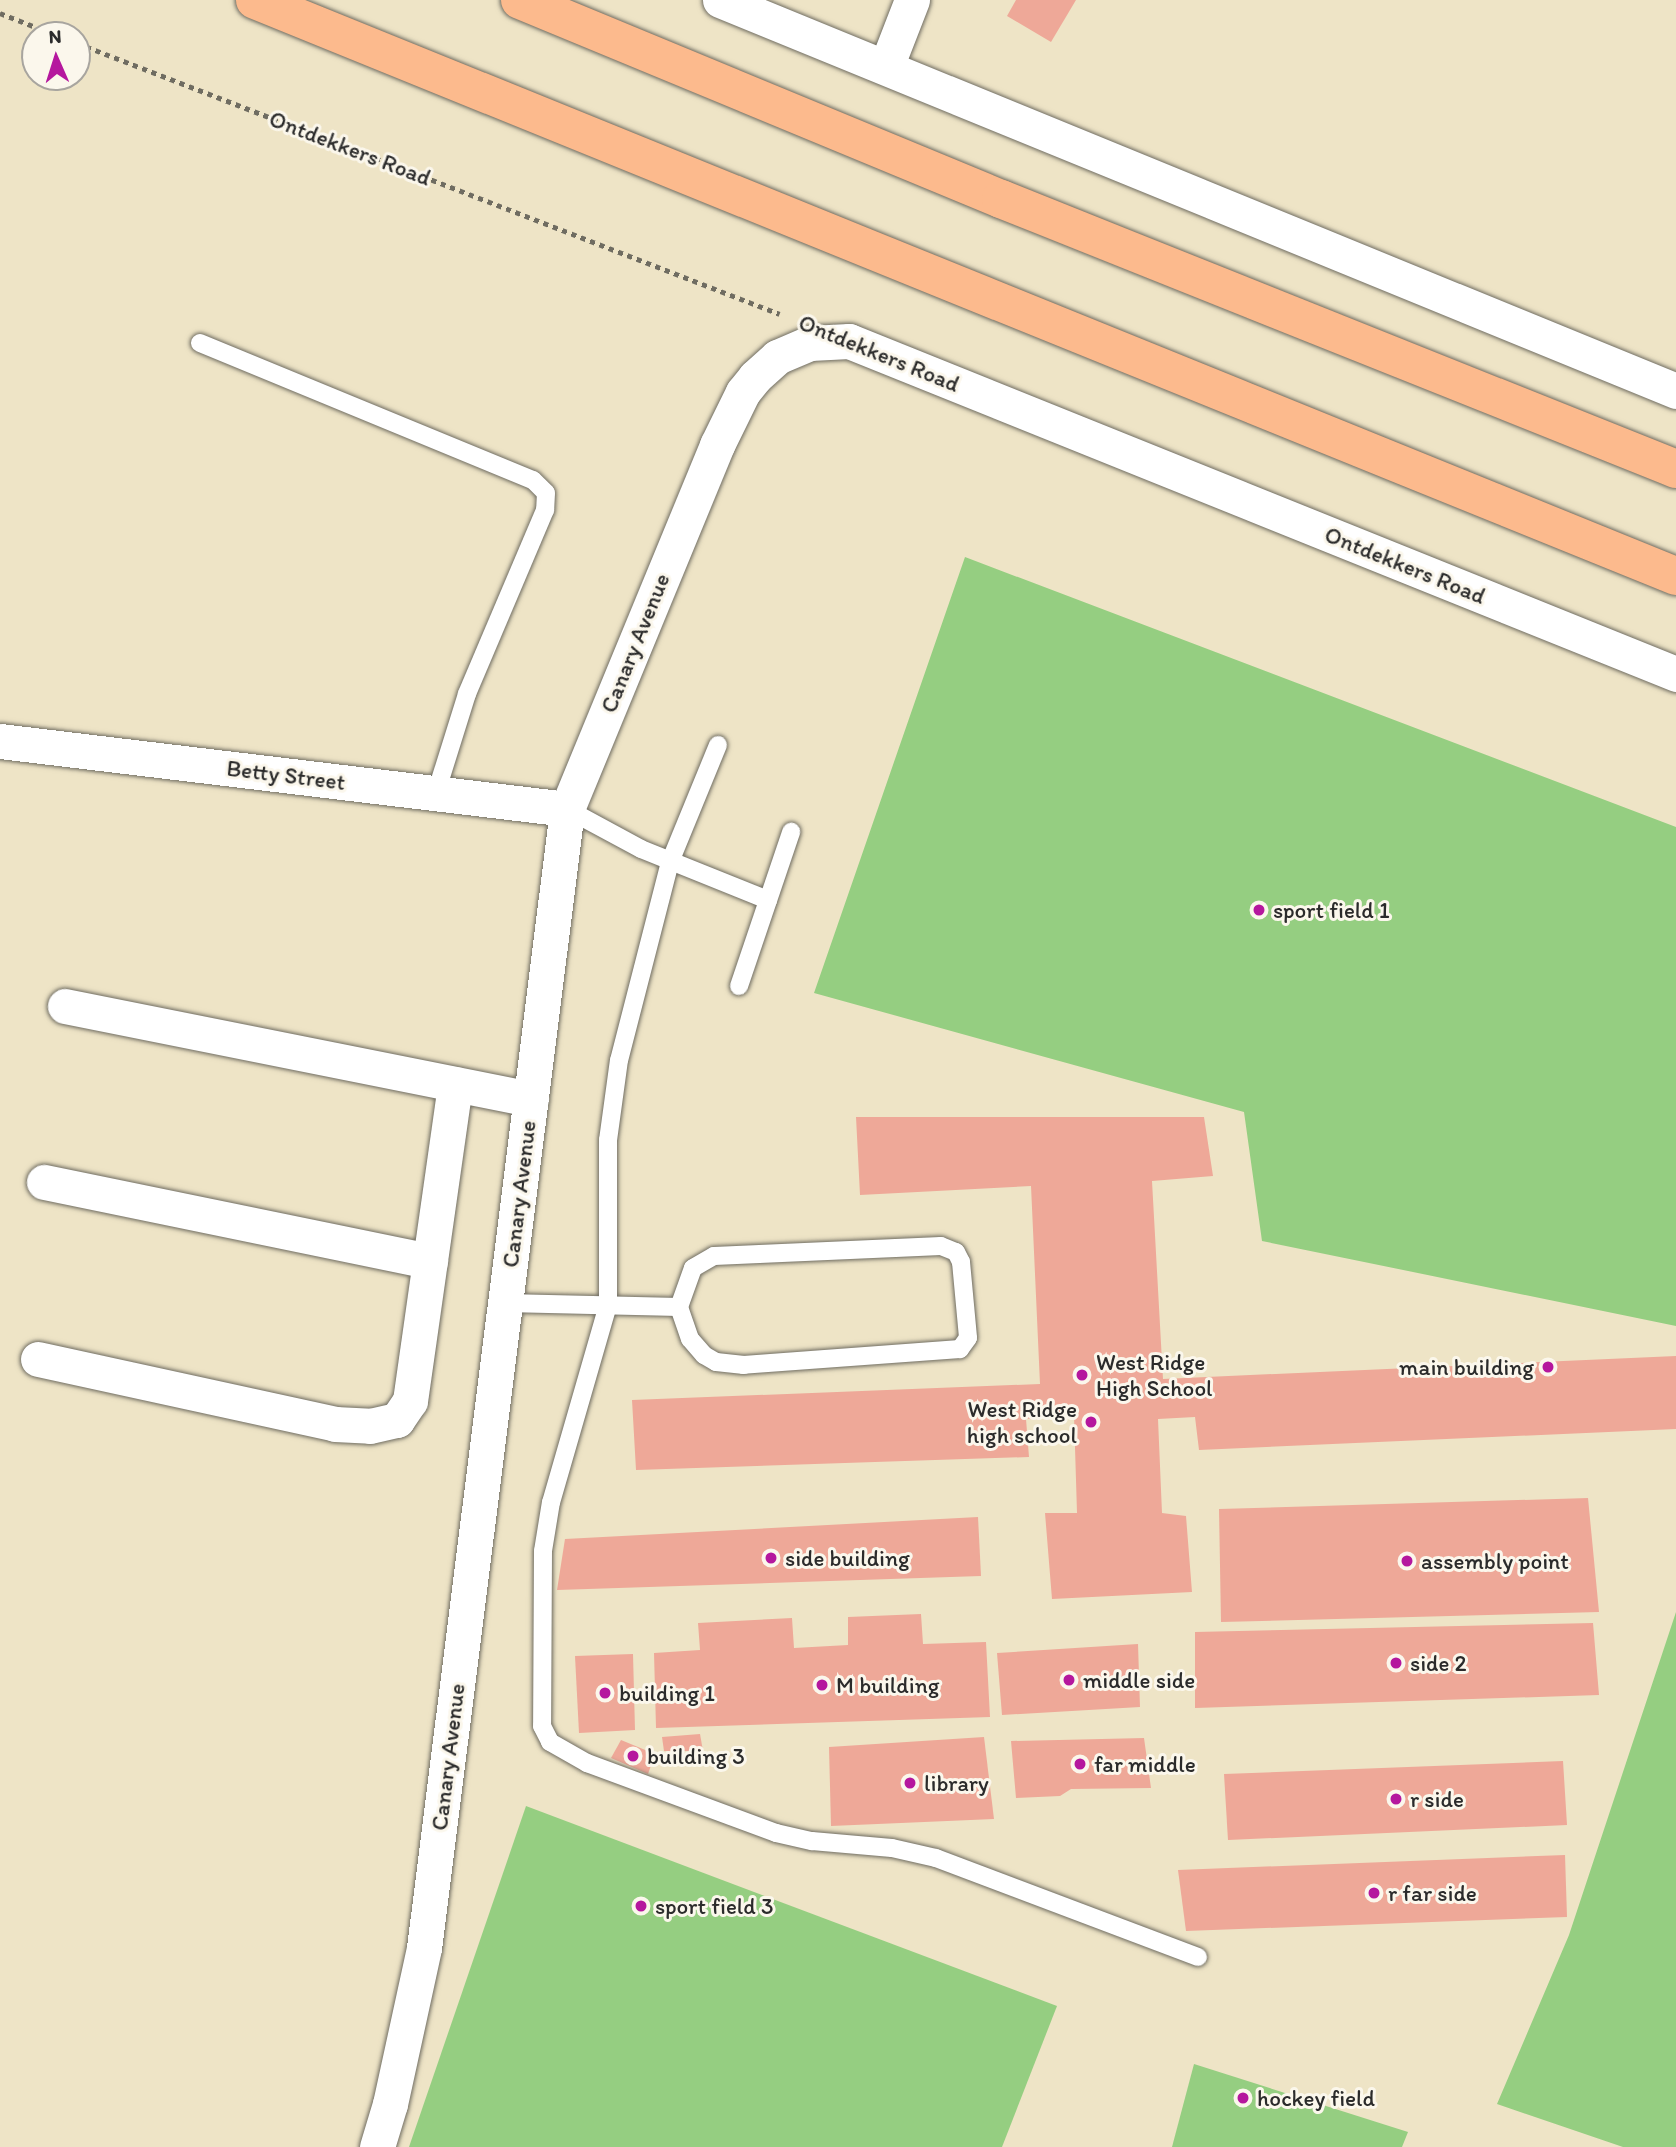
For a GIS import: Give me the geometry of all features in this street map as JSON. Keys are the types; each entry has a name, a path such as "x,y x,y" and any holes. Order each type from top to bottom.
{"main road":[{"path":"255,0 1676,576"},
{"path":"520,0 1001,199 1676,469"}],"street":[{"path":"720,0 1676,391"},
{"path":"886,67 912,0"},
{"name":"Ontdekkers Road","path":"849,341 1676,674"},
{"name":"Canary Avenue","path":"377,2147 390,2105 424,1948 567,808 717,445 743,392 777,357 810,343 849,341"},
{"name":"Betty Street","path":"2,742 567,808"},
{"path":"65,1006 531,1099"},
{"path":"38,1359 335,1424 370,1426 397,1420 410,1401 455,1084"},
{"path":"44,1182 430,1261"}],"lane":[{"path":"200,343 533,480 545,493 545,510 467,694 436,793"},
{"path":"718,745 670,862 619,1060 610,1119 608,1305 545,1530 540,1708 542,1726 550,1742 587,1763 776,1833 812,1841 892,1848 936,1858 1198,1957"},
{"path":"567,808 670,862 768,900"},
{"path":"739,986 791,832"},
{"path":"941,1247 956,1252 961,1262 968,1338 960,1349 744,1365 716,1362 704,1355 690,1339 679,1307 693,1268 713,1256 941,1247"},
{"path":"505,1303 679,1307"}],"path":[{"path":"0,13 21,21"},
{"name":"Ontdekkers Road","path":"91,48 785,316"}],"green space":[{"name":"sport field 1","path":"965,557 1676,827 1676,1326 1262,1241 1244,1112 814,993"},
{"path":"1676,1612 1676,2147 1623,2147 1497,2104 1569,1935"},
{"name":"sport field 3","path":"526,1806 1057,2006 1002,2147 409,2147"},
{"name":"hockey field","path":"1194,2064 1408,2132 1402,2147 1172,2147"}],"building":[{"path":"1016,0 1076,0 1051,42 1007,16"},
{"name":"main building","path":"856,1117 1204,1117 1213,1176 1152,1181 1163,1379 1676,1356 1676,1429 1199,1450 1195,1417 1158,1419 1162,1513 1186,1516 1192,1592 1052,1599 1045,1513 1077,1513 1074,1415 1026,1419 1029,1457 636,1470 632,1400 1040,1384 1031,1186 860,1195"},
{"name":"assembly point","path":"1588,1498 1599,1612 1221,1622 1219,1509"},
{"name":"side building","path":"978,1517 981,1576 557,1590 565,1539"},
{"name":"M building","path":"921,1614 923,1644 986,1642 990,1717 656,1728 654,1653 700,1650 698,1623 792,1618 794,1648 848,1645 848,1617"},
{"name":"side 2","path":"1593,1623 1599,1695 1195,1708 1195,1632"},
{"name":"middle side","path":"1138,1644 1140,1707 1002,1715 997,1653"},
{"name":"building 1","path":"633,1654 635,1730 579,1733 575,1656"},
{"path":"700,1734 703,1751 664,1751 662,1737"},
{"name":"library","path":"984,1737 994,1819 831,1826 829,1747"},
{"name":"far middle","path":"1144,1738 1151,1788 1071,1789 1060,1796 1016,1798 1011,1741"},
{"name":"building 3","path":"621,1740 655,1754 648,1774 611,1758"},
{"name":"r side","path":"1563,1761 1567,1825 1228,1840 1224,1774"},
{"name":"r far side","path":"1565,1855 1567,1917 1186,1931 1178,1870"}],"place":[{"name":"sport field 1","path":"1259,910"},
{"name":"main building","path":"1548,1367"},
{"name":"West Ridge High School","path":"1082,1375"},
{"name":"West Ridge high school","path":"1091,1422"},
{"name":"side building","path":"771,1558"},
{"name":"assembly point","path":"1407,1561"},
{"name":"side 2","path":"1396,1663"},
{"name":"middle side","path":"1069,1680"},
{"name":"M building","path":"822,1685"},
{"name":"building 1","path":"605,1693"},
{"name":"building 3","path":"633,1756"},
{"name":"far middle","path":"1080,1764"},
{"name":"library","path":"910,1783"},
{"name":"r side","path":"1396,1799"},
{"name":"r far side","path":"1374,1893"},
{"name":"sport field 3","path":"641,1906"},
{"name":"hockey field","path":"1243,2098"}]}
